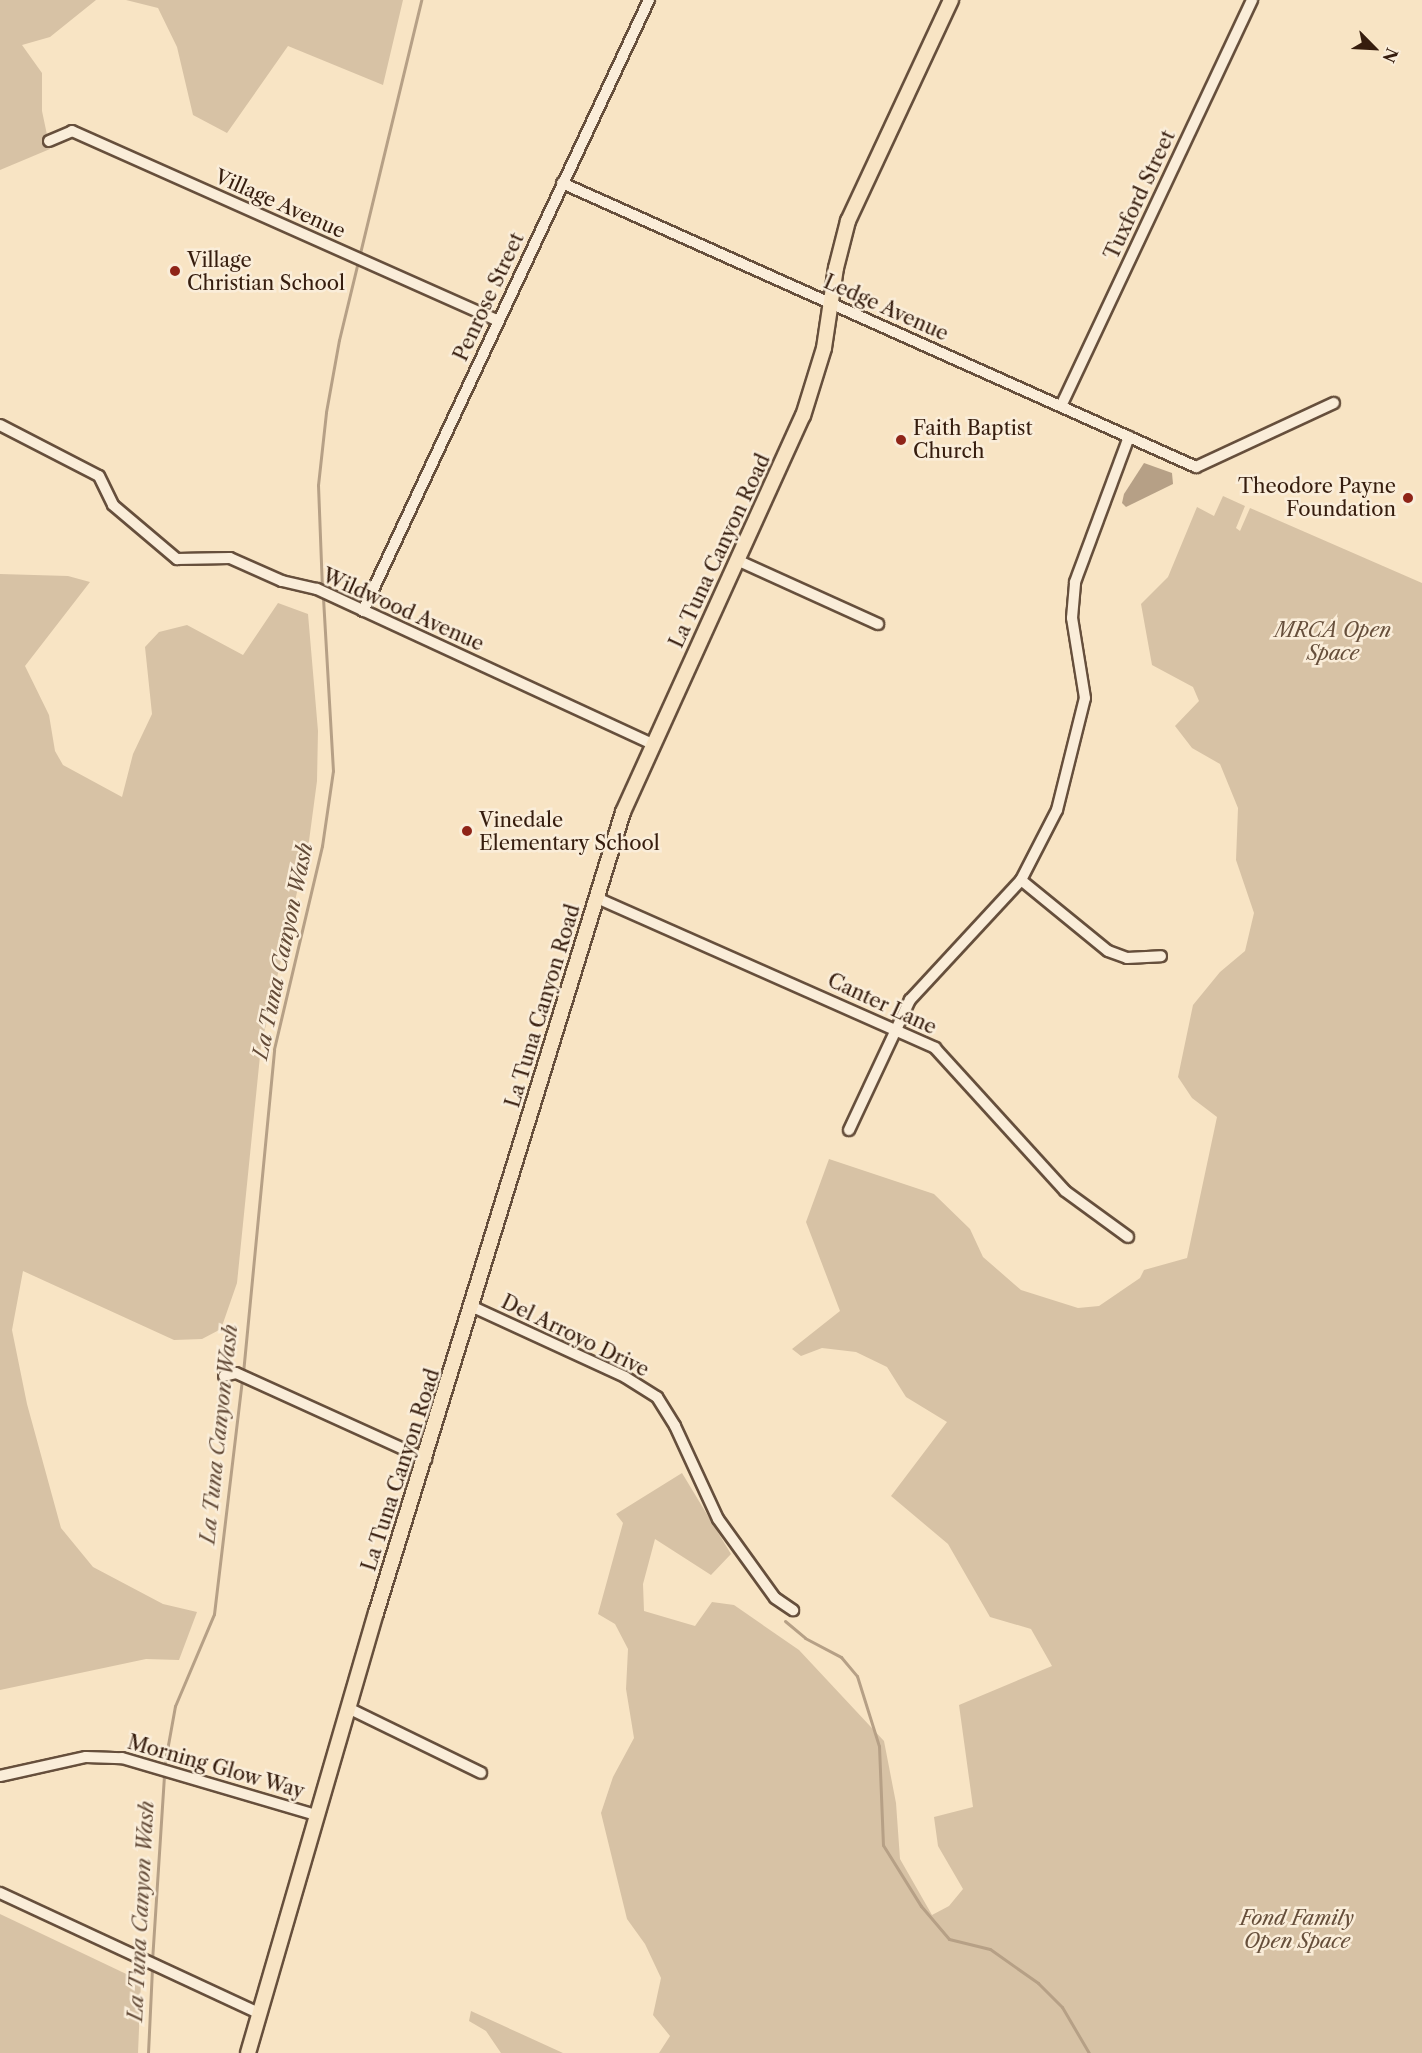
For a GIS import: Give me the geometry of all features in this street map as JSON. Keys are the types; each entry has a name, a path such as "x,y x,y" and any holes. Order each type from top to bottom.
{"main road":[{"name":"La Tuna Canyon Road","path":"248,2053 348,1708 473,1307 623,812 651,743 806,409 832,303 840,250 853,210 951,0"}],"street":[{"name":"Penrose Street","path":"363,611 497,320 649,0"},
{"name":"Tuxford Street","path":"1061,406 1252,0"},
{"name":"Village Avenue","path":"49,141 72,131 497,320"},
{"name":"Ledge Avenue","path":"562,183 1196,467 1334,403"},
{"name":"Wildwood Avenue","path":"0,425 99,476 113,505 177,559 230,558 282,581 317,589 651,743"},
{"path":"849,1130 896,1029 922,984 1021,880 1057,810 1080,728 1085,693 1072,618 1075,582 1130,437"},
{"path":"737,560 878,624"},
{"path":"1021,880 1108,951 1126,958 1161,956"},
{"name":"Canter Lane","path":"597,898 896,1029 945,1056 1065,1191 1128,1237"},
{"name":"Del Arroyo Drive","path":"473,1307 625,1377 657,1397 675,1426 718,1519 775,1598 793,1610"},
{"path":"224,1376 241,1375 426,1459"},
{"path":"348,1708 481,1773"},
{"name":"Morning Glow Way","path":"0,1776 106,1756 170,1770 316,1815"},
{"path":"0,1893 259,2013"}],"green space":[{"path":"0,0 96,0 50,37 22,45 42,73 42,111 50,149 0,170"},
{"path":"126,0 403,0 383,85 288,46 227,133 193,115 177,47 158,8"},
{"path":"1223,496 1245,506 1236,528 1240,531 1250,508 1422,583 1422,2053 659,2053 670,2036 653,2015 661,1978 645,1944 627,1919 601,1813 613,1777 634,1738 626,1689 628,1649 615,1624 598,1614 623,1523 616,1514 682,1473 731,1554 711,1575 655,1539 643,1584 644,1611 695,1626 712,1602 734,1605 799,1650 884,1741 896,1803 900,1859 932,1915 949,1906 963,1889 938,1846 934,1817 973,1807 959,1705 1052,1666 1031,1629 990,1617 948,1544 891,1496 947,1422 906,1397 887,1367 856,1352 822,1348 801,1356 792,1349 840,1311 806,1222 829,1159 934,1194 970,1229 983,1257 1021,1290 1078,1308 1099,1306 1140,1278 1144,1270 1187,1258 1217,1117 1192,1098 1178,1077 1193,1005 1220,972 1245,951 1254,913 1236,860 1238,808 1220,764 1192,748 1175,726 1199,701 1193,687 1152,665 1141,604 1168,577 1197,507 1214,516"},
{"path":"0,574 68,576 90,582 25,666 49,715 55,751 63,765 122,797 133,754 152,714 145,647 159,632 187,625 243,655 278,603 308,614 318,731 317,781 309,841 261,1046 237,1283 221,1329 202,1339 174,1340 23,1271 12,1330 27,1404 61,1528 93,1567 163,1604 197,1612 179,1660 146,1659 0,1690"},
{"path":"0,1914 141,1981 138,2053 0,2053"},
{"path":"471,2011 563,2053 501,2053 486,2031 469,2021"}],"shaded area":[{"path":"1144,463 1172,473 1173,484 1126,507 1122,503 1124,494"}],"waterway":[{"name":"La Tuna Canyon Wash","path":"322,589 318,485 326,412 339,340 421,0"},
{"name":"La Tuna Canyon Wash","path":"243,1373 274,1049 322,846 333,771 323,595"},
{"name":"La Tuna Canyon Wash","path":"164,1767 175,1706 214,1614 242,1379"},
{"path":"785,1621 805,1638 841,1657 857,1676 879,1746 883,1845 921,1906 949,1939 990,1949 1038,1983 1062,2007 1089,2053"},
{"name":"La Tuna Canyon Wash","path":"152,1961 164,1773"},
{"name":"La Tuna Canyon Wash","path":"148,2053 152,1968"}],"place":[{"name":"Village Christian School","path":"175,271"},
{"name":"Faith Baptist Church","path":"901,440"},
{"name":"Theodore Payne Foundation","path":"1408,498"},
{"name":"Vinedale Elementary School","path":"467,831"}],"park label":[{"name":"MRCA Open Space","path":"1333,642"},
{"name":"Fond Family Open Space","path":"1297,1930"}]}
